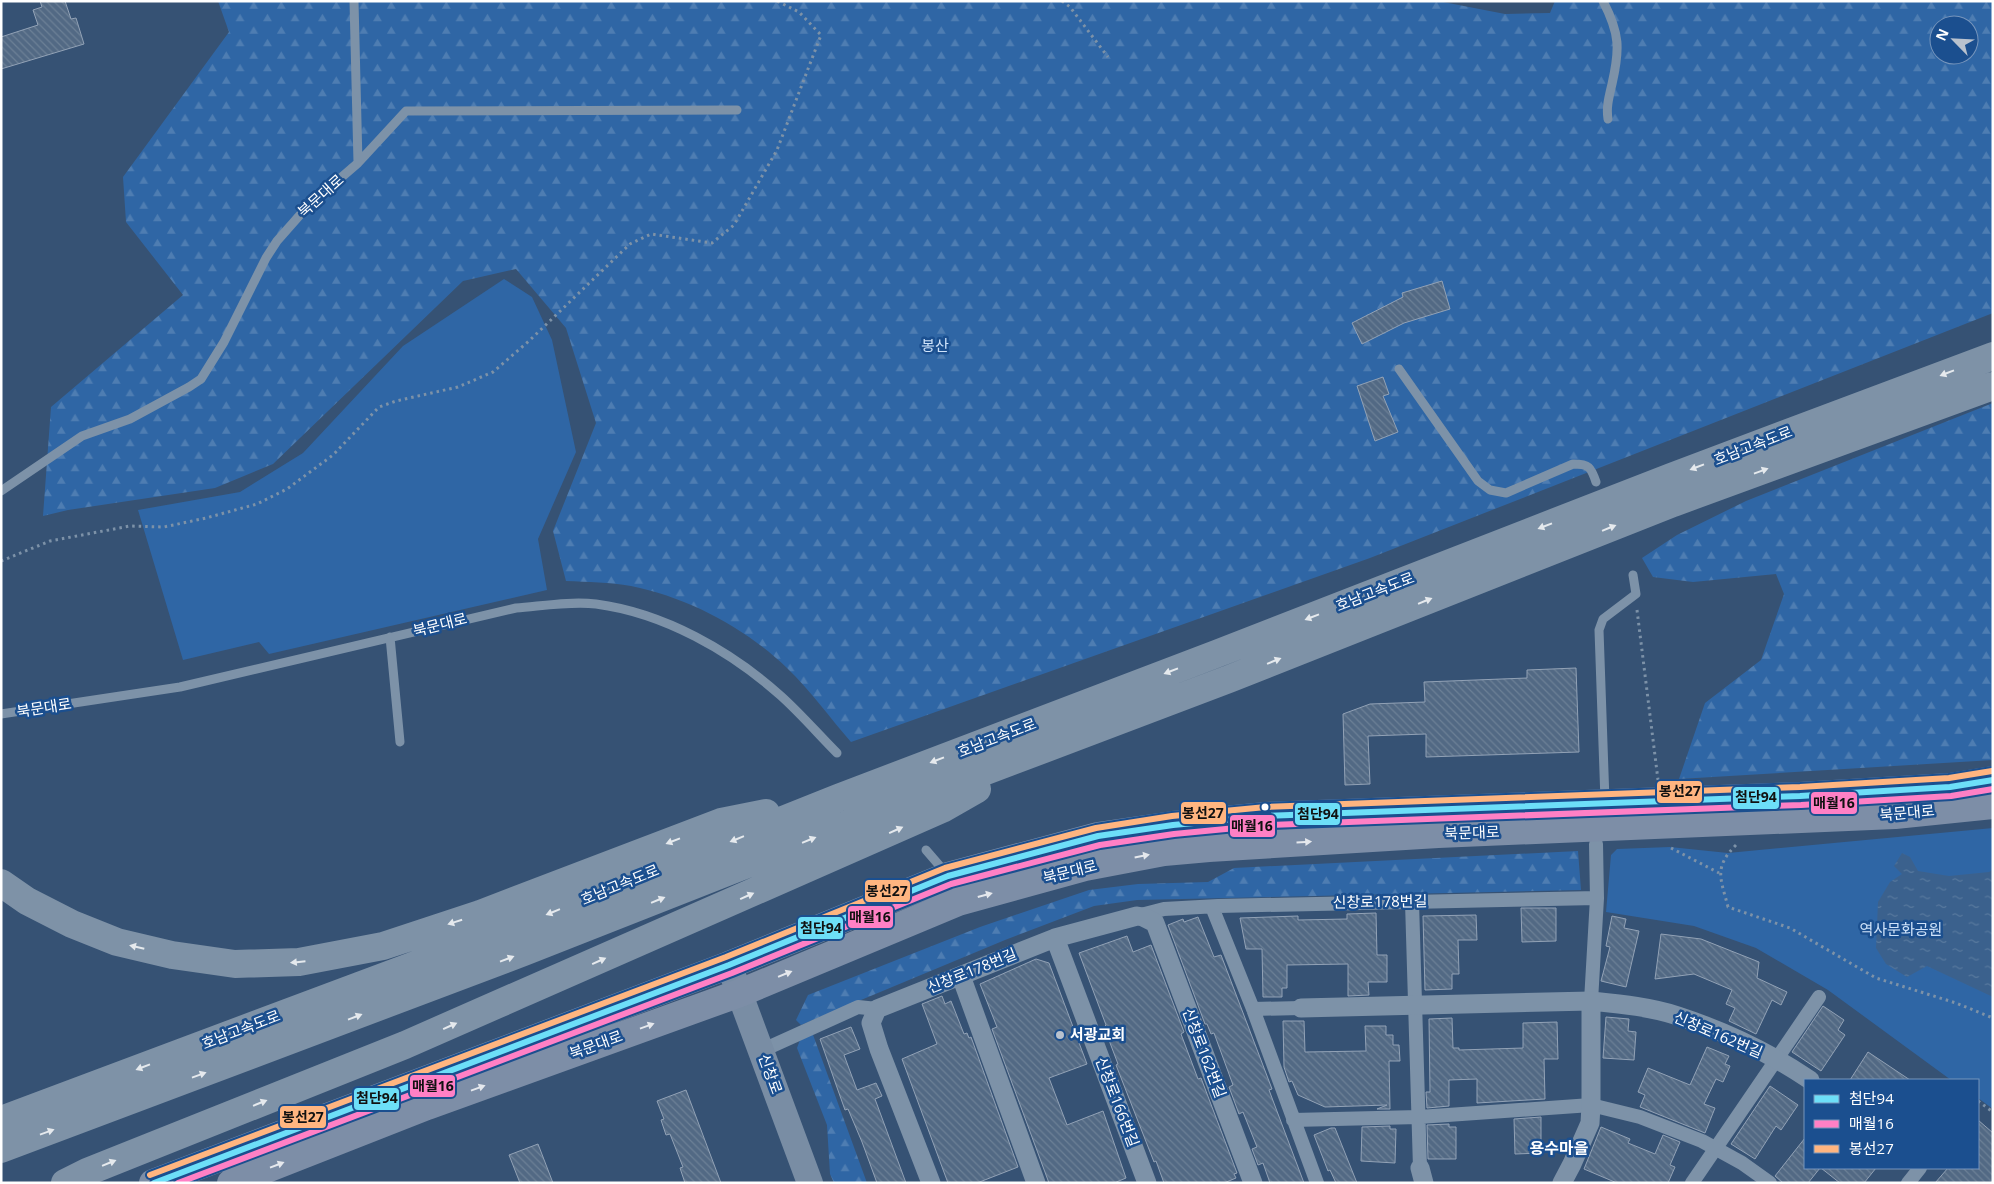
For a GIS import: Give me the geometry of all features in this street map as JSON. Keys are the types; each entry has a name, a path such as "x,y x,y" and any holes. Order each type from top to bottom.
{"highway":[{"name":"호남고속도로","path":"1,1120 503,932 838,798 1216,654 1671,477 1993,356"},
{"name":"호남고속도로","path":"1,1149 524,952 912,800 1229,680 1673,502 1993,386"},
{"path":"65,1183 87,1172 405,1046 942,810 1045,750"},
{"path":"1,883 26,901 72,924 117,942 172,955 235,964 299,962 392,943 480,914 721,822 838,798"}],"main road":[{"name":"북문대로","path":"153,1183 729,964 948,876 1098,836 1173,825 1266,816 1818,795 1950,787 1993,780"},
{"name":"북문대로","path":"231,1183 427,1106 740,992 958,902 1085,867 1164,852 1438,834 1895,815 1993,805"},
{"name":"신창로","path":"729,964 810,1183"}],"street":[{"path":"1562,1183 1590,1123 1591,1001 1597,898 1596,844"},
{"name":"신창로178번길","path":"877,1009 1055,938 1152,916 1212,907 1597,898"},
{"path":"1412,902 1422,1175"},
{"path":"1212,907 1253,1010 1317,1183"},
{"name":"신창로162번길","path":"1152,916 1254,1183"},
{"name":"신창로166번길","path":"1055,938 1147,1183"},
{"path":"960,976 1036,1183"},
{"path":"1692,1183 1819,996"},
{"name":"신창로162번길","path":"1301,1008 1591,1001 1625,1004 1677,1016 1728,1036 1776,1060 1808,1079"},
{"path":"761,1051 858,1007 877,1009 871,1023 931,1183"},
{"path":"1253,1010 1301,1008"},
{"path":"1293,1120 1419,1117 1591,1105 1640,1117 1670,1127 1716,1148 1770,1183"},
{"path":"1908,1183 1916,1169"}],"lane":[{"path":"354,1 358,163"},
{"path":"1603,1 1612,19 1618,41 1616,65 1606,109 1608,119"},
{"name":"북문대로","path":"1,491 82,436 130,420 189,388 201,379 220,349 266,258 277,241 307,207 358,163 406,111 737,110"},
{"path":"1399,369 1478,482 1490,490 1506,493 1573,464 1585,464 1592,470 1596,482"},
{"path":"1605,804 1599,630 1604,619 1636,594 1634,574"},
{"name":"북문대로","path":"1,714 180,687 516,608 596,604 668,624 695,636 725,653 782,697 837,753"},
{"path":"390,637 400,742"},
{"path":"926,850 948,876 958,902"}],"path":[{"path":"1,561 50,541 130,526 164,527 257,504 287,489 333,454 380,408 396,401 458,387 493,372 530,340 630,244 651,234 712,243 734,225 777,150 821,35 799,12 777,1"},
{"path":"1062,1 1070,7 1108,57"},
{"path":"1636,594 1658,784"},
{"path":"1664,844 1720,873"},
{"path":"1736,844 1728,854 1720,873 1728,907 1790,928 1876,978 1956,1003 1993,1018"},
{"path":"1979,1102 1993,1112"}],"green space":[{"name":"봉산","path":"218,1 1438,1 1505,14 1550,13 1555,1 1993,1 1993,313 1370,558 851,742 787,668 753,640 715,616 695,606 653,591 607,583 566,581 553,531 596,423 566,328 516,269 463,281 273,464 215,488 68,510 43,516 51,407 183,295 126,222 123,177 229,32"},
{"path":"504,279 532,297 552,340 576,452 538,539 547,590 269,654 259,642 183,660 138,510 240,492 303,453 403,346"},
{"path":"1993,403 1993,760 1679,779 1705,703 1761,660 1784,594 1776,574 1693,582 1653,577 1642,558 1677,535 1746,501"},
{"name":"역사문화공원","path":"1993,828 1993,1109 1979,1099 1979,1079 1950,1079 1828,990 1756,948 1694,926 1606,912 1611,855 1617,849 1670,847 1728,853"},
{"path":"1578,851 1581,890 1137,900 1094,906 1005,940 801,1025 796,1020 808,995 980,927 1089,890 1138,884 1208,882 1234,868"},
{"path":"812,1032 867,1183 834,1183 830,1174 827,1125 797,1048 801,1037"}],"water":[{"path":"1902,853 1910,857 1918,871 1949,876 1989,872 1993,869 1993,997 1927,966 1907,977 1886,964 1876,948 1878,902 1890,882 1902,874 1894,866"}],"building":[{"path":"40,1 65,1 71,19 76,18 84,44 1,69 1,37 38,25 33,10 42,7"},
{"path":"1442,281 1450,309 1404,323 1362,344 1352,323 1403,297 1402,293"},
{"path":"1383,377 1389,394 1383,396 1398,432 1375,441 1357,386"},
{"path":"1576,668 1579,752 1426,757 1426,734 1368,736 1370,784 1345,785 1343,714 1370,704 1425,702 1424,682 1527,678 1527,670"},
{"path":"1521,908 1556,908 1556,941 1522,942"},
{"path":"1376,913 1377,955 1387,955 1387,982 1368,982 1369,995 1348,996 1348,964 1287,965 1287,988 1282,988 1282,997 1263,997 1262,949 1246,949 1240,918 1298,916 1298,920 1347,919 1347,914"},
{"path":"1476,915 1477,940 1458,940 1459,974 1452,974 1452,989 1425,990 1423,916"},
{"path":"1612,916 1626,919 1624,928 1639,931 1626,987 1601,981 1610,947 1606,946"},
{"path":"1198,917 1214,957 1221,955 1272,1089 1269,1090 1304,1183 1270,1183 1263,1163 1258,1165 1252,1149 1257,1147 1243,1112 1239,1114 1229,1087 1233,1085 1214,1033 1211,1034 1207,1024 1205,1024 1168,925 1183,919 1184,922"},
{"path":"1661,934 1701,939 1759,962 1757,978 1787,992 1781,1005 1772,1000 1756,1034 1729,1021 1735,1008 1726,1004 1732,990 1694,974 1655,979"},
{"path":"1127,936 1133,952 1151,945 1184,1032 1181,1034 1198,1079 1201,1078 1237,1173 1234,1174 1236,1178 1224,1183 1164,1183 1156,1161 1154,1162 1116,1065 1118,1064 1104,1027 1106,1025 1079,953"},
{"path":"1036,959 1049,963 1087,1064 1049,1078 1067,1125 1103,1111 1126,1178 1114,1183 1049,1183 992,1029 997,1027 980,984"},
{"path":"942,996 945,1004 951,1001 964,1034 967,1033 969,1038 971,1037 1018,1167 977,1183 948,1183 902,1059 937,1044 922,1004"},
{"path":"1823,1006 1844,1020 1838,1030 1845,1035 1821,1071 1792,1052"},
{"path":"1606,1017 1629,1019 1628,1031 1636,1032 1634,1060 1603,1058"},
{"path":"1452,1018 1453,1048 1459,1048 1459,1050 1523,1048 1523,1023 1557,1022 1558,1059 1544,1059 1545,1099 1477,1103 1477,1079 1449,1080 1449,1106 1427,1108 1426,1092 1430,1092 1429,1019"},
{"path":"1283,1021 1304,1021 1305,1052 1366,1051 1365,1026 1386,1026 1386,1035 1393,1035 1393,1045 1399,1045 1400,1061 1389,1061 1390,1109 1377,1109 1387,1105 1325,1107 1298,1095 1292,1081 1289,1082 1284,1067"},
{"path":"851,1027 860,1049 844,1055 857,1090 876,1083 882,1096 875,1099 906,1183 877,1183 862,1142 848,1109 845,1110 834,1079 820,1039"},
{"path":"1707,1047 1729,1056 1725,1064 1730,1066 1723,1082 1716,1079 1704,1104 1715,1108 1705,1133 1640,1107 1645,1095 1638,1092 1648,1068 1690,1085"},
{"path":"1868,1052 1908,1079 1851,1079"},
{"path":"1770,1086 1798,1105 1781,1130 1776,1126 1755,1159 1731,1144"},
{"path":"686,1090 721,1183 685,1183 680,1168 683,1167 670,1134 666,1135 661,1120 664,1119 657,1101"},
{"path":"1541,1117 1541,1153 1515,1154 1514,1119"},
{"path":"1979,1121 1993,1133 1993,1183 1935,1183 1947,1169 1979,1169"},
{"path":"1449,1124 1449,1127 1456,1127 1456,1159 1428,1159 1427,1125"},
{"path":"1390,1126 1390,1129 1396,1129 1395,1163 1361,1161 1362,1127"},
{"path":"1601,1127 1630,1139 1628,1143 1655,1154 1663,1135 1680,1142 1670,1165 1675,1167 1668,1183 1617,1183 1584,1169"},
{"path":"1335,1128 1357,1183 1336,1183 1330,1170 1328,1171 1314,1135"},
{"path":"1804,1139 1804,1169 1819,1169 1808,1183 1783,1183 1775,1176"},
{"path":"538,1144 553,1183 520,1183 509,1155"},
{"path":"1822,1169 1875,1169 1864,1183 1840,1183"}],"transit line":[{"name":"봉선27","path":"150,1175 726,957 945,868 1096,828 1172,816 1266,807 1800,787 1949,778 1992,771"},
{"name":"첨단94","path":"154,1183 729,965 948,876 1098,836 1173,825 1266,816 1800,796 1950,787 1993,780"},
{"name":"매월16","path":"178,1183 732,973 951,884 1100,845 1174,834 1267,825 1801,805 1951,796 1993,789"}],"place":[{"name":"서광교회","path":"1060,1035"}],"district":[{"name":"용수마을","path":"1559,1148"}]}
